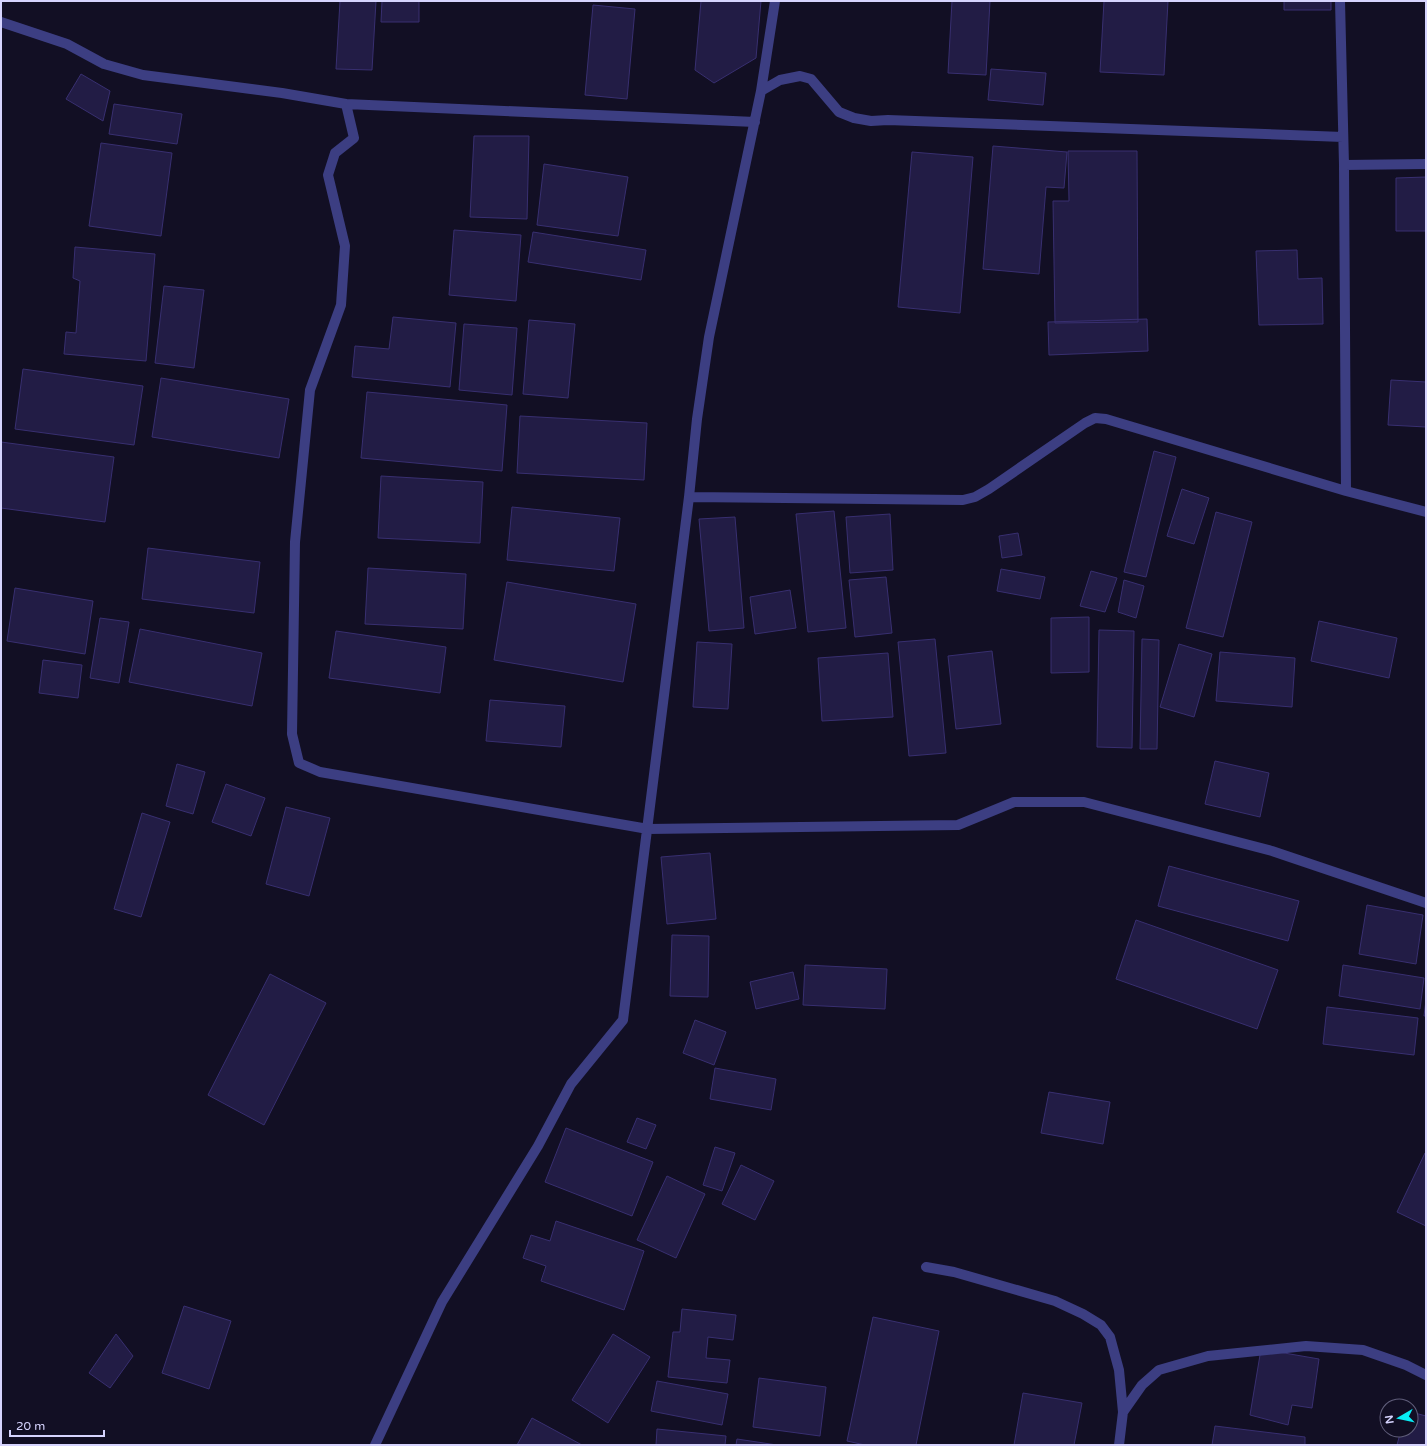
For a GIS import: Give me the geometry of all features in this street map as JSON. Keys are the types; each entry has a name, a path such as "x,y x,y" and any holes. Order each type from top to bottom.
{"street":[{"path":"375,1445 442,1302 538,1146 571,1084 623,1020 689,497 697,419 710,337 761,91 775,1"},
{"path":"1340,1 1342,138 1344,165 1346,491"},
{"path":"1,22 67,44 104,64 143,75 282,93 346,104 755,122"},
{"path":"761,91 780,80 800,76 811,79 839,112 854,118 871,121 888,120 1342,138"},
{"path":"346,104 354,138 335,153 328,175 345,246 341,305 310,390 295,542 292,734 299,763 320,772 648,829 958,825 1014,802 1084,802 1272,851 1426,903"},
{"path":"1344,165 1426,164"},
{"path":"689,497 963,500 976,496 989,489 1085,423 1095,418 1106,419 1346,491 1426,512"},
{"path":"926,1267 961,1274 1055,1301 1101,1324 1110,1337 1119,1370 1123,1412 1119,1445"},
{"path":"1123,1412 1142,1385 1159,1370 1208,1356 1306,1346 1363,1350 1426,1375"}],"building":[{"path":"340,1 376,1 372,70 336,69"},
{"path":"382,1 419,1 419,22 381,22"},
{"path":"701,1 761,1 756,58 714,83 695,70"},
{"path":"952,1 990,1 986,75 948,73"},
{"path":"1104,1 1168,1 1164,75 1100,72"},
{"path":"1284,1 1331,1 1331,10 1284,10"},
{"path":"593,5 635,9 627,99 585,95"},
{"path":"991,69 1046,73 1043,105 988,100"},
{"path":"81,74 110,91 103,121 66,99"},
{"path":"114,104 182,114 177,144 109,134"},
{"path":"474,136 529,136 527,219 470,217"},
{"path":"101,143 172,153 161,236 89,226"},
{"path":"993,146 1067,152 1064,188 1046,187 1039,274 983,269"},
{"path":"1068,151 1137,151 1138,322 1055,323 1053,201 1069,201"},
{"path":"912,152 973,157 960,313 898,307"},
{"path":"544,164 628,177 618,236 537,225"},
{"path":"1426,177 1426,231 1396,231 1396,178"},
{"path":"454,230 521,235 516,301 449,295"},
{"path":"533,232 646,250 641,280 528,262"},
{"path":"75,247 155,254 146,361 64,354 66,332 76,333 80,281 73,278"},
{"path":"1297,250 1298,279 1322,278 1323,324 1259,325 1256,251"},
{"path":"164,286 204,290 194,368 155,363"},
{"path":"393,317 456,323 450,387 352,377 355,346 389,349"},
{"path":"1147,319 1148,351 1049,355 1048,322"},
{"path":"529,320 575,324 568,398 523,394"},
{"path":"464,324 517,328 512,395 459,390"},
{"path":"23,369 143,386 134,445 15,429"},
{"path":"161,378 289,399 279,458 152,437"},
{"path":"1391,380 1426,382 1426,427 1388,425"},
{"path":"367,392 507,405 502,471 361,458"},
{"path":"520,416 647,423 644,480 517,473"},
{"path":"1,442 114,457 105,522 1,508"},
{"path":"1154,451 1176,457 1146,577 1124,572"},
{"path":"381,476 483,482 480,543 378,538"},
{"path":"1182,489 1209,498 1194,544 1167,536"},
{"path":"512,507 620,518 614,571 507,560"},
{"path":"834,511 846,628 808,632 796,514"},
{"path":"1216,512 1252,522 1223,637 1186,628"},
{"path":"890,514 893,570 850,573 846,517"},
{"path":"735,517 744,628 709,631 699,519"},
{"path":"1018,533 1022,555 1002,558 999,536"},
{"path":"148,548 260,562 254,613 142,599"},
{"path":"368,568 466,574 463,629 365,624"},
{"path":"1001,569 1045,577 1040,599 997,591"},
{"path":"1091,571 1117,578 1105,612 1080,606"},
{"path":"886,577 892,633 855,637 849,580"},
{"path":"1124,580 1144,586 1136,618 1118,612"},
{"path":"507,582 636,604 623,682 494,660"},
{"path":"15,588 93,601 85,654 7,641"},
{"path":"790,590 796,628 755,634 750,597"},
{"path":"1089,617 1089,672 1051,673 1051,618"},
{"path":"100,618 129,622 119,683 90,678"},
{"path":"1319,621 1397,638 1389,678 1311,661"},
{"path":"140,629 262,653 252,706 129,682"},
{"path":"1099,630 1134,631 1132,748 1097,747"},
{"path":"336,631 446,647 440,693 329,678"},
{"path":"935,639 946,753 909,756 898,642"},
{"path":"1142,639 1159,640 1157,749 1140,749"},
{"path":"697,642 732,644 728,709 693,707"},
{"path":"1179,644 1212,654 1194,717 1160,707"},
{"path":"992,651 1001,724 956,729 948,656"},
{"path":"1220,652 1295,658 1292,707 1216,701"},
{"path":"888,653 893,717 822,721 818,658"},
{"path":"43,660 82,665 78,698 39,693"},
{"path":"490,700 565,706 561,747 486,741"},
{"path":"1215,761 1269,773 1260,817 1205,804"},
{"path":"177,764 205,772 193,814 166,806"},
{"path":"226,784 265,798 251,836 212,822"},
{"path":"286,807 330,818 309,896 266,884"},
{"path":"142,813 170,822 141,917 114,909"},
{"path":"710,853 716,919 667,924 661,857"},
{"path":"1169,866 1299,901 1288,941 1158,906"},
{"path":"1367,905 1423,915 1416,964 1359,954"},
{"path":"1136,920 1278,970 1257,1029 1116,979"},
{"path":"672,935 709,936 708,997 670,996"},
{"path":"805,965 887,969 885,1009 803,1005"},
{"path":"1343,965 1424,978 1420,1009 1339,996"},
{"path":"793,972 799,999 756,1009 750,982"},
{"path":"270,974 326,1003 264,1125 208,1095"},
{"path":"1426,1000 1426,1016 1424,1016"},
{"path":"1327,1007 1418,1018 1414,1055 1323,1044"},
{"path":"695,1020 726,1032 714,1065 683,1053"},
{"path":"715,1068 776,1079 771,1110 710,1099"},
{"path":"1049,1092 1110,1102 1103,1144 1041,1133"},
{"path":"637,1118 656,1125 646,1149 627,1142"},
{"path":"566,1128 653,1162 632,1216 545,1182"},
{"path":"715,1147 735,1153 722,1191 703,1185"},
{"path":"1425,1153 1426,1154 1426,1226 1397,1212"},
{"path":"741,1165 774,1181 755,1220 722,1204"},
{"path":"667,1176 705,1194 676,1258 637,1240"},
{"path":"556,1221 644,1251 624,1310 541,1281 546,1266 523,1258 531,1235 550,1241"},
{"path":"184,1306 231,1321 209,1389 162,1373"},
{"path":"682,1309 736,1315 733,1340 708,1337 706,1358 730,1360 727,1383 668,1377 673,1332 680,1332"},
{"path":"873,1317 939,1331 916,1445 865,1445 847,1441"},
{"path":"116,1334 133,1356 110,1388 89,1373"},
{"path":"613,1334 650,1357 608,1423 572,1400"},
{"path":"1261,1349 1319,1359 1312,1408 1292,1405 1288,1425 1250,1415"},
{"path":"759,1378 826,1387 820,1436 753,1427"},
{"path":"657,1381 728,1394 722,1425 651,1411"},
{"path":"1023,1393 1082,1403 1074,1445 1014,1445"},
{"path":"1419,1414 1426,1416 1426,1445 1397,1445 1399,1438 1419,1438"},
{"path":"532,1418 582,1445 517,1445"},
{"path":"1215,1426 1305,1437 1305,1445 1212,1445"},
{"path":"657,1429 726,1436 725,1445 656,1445"},
{"path":"737,1439 777,1445 736,1445"}]}
